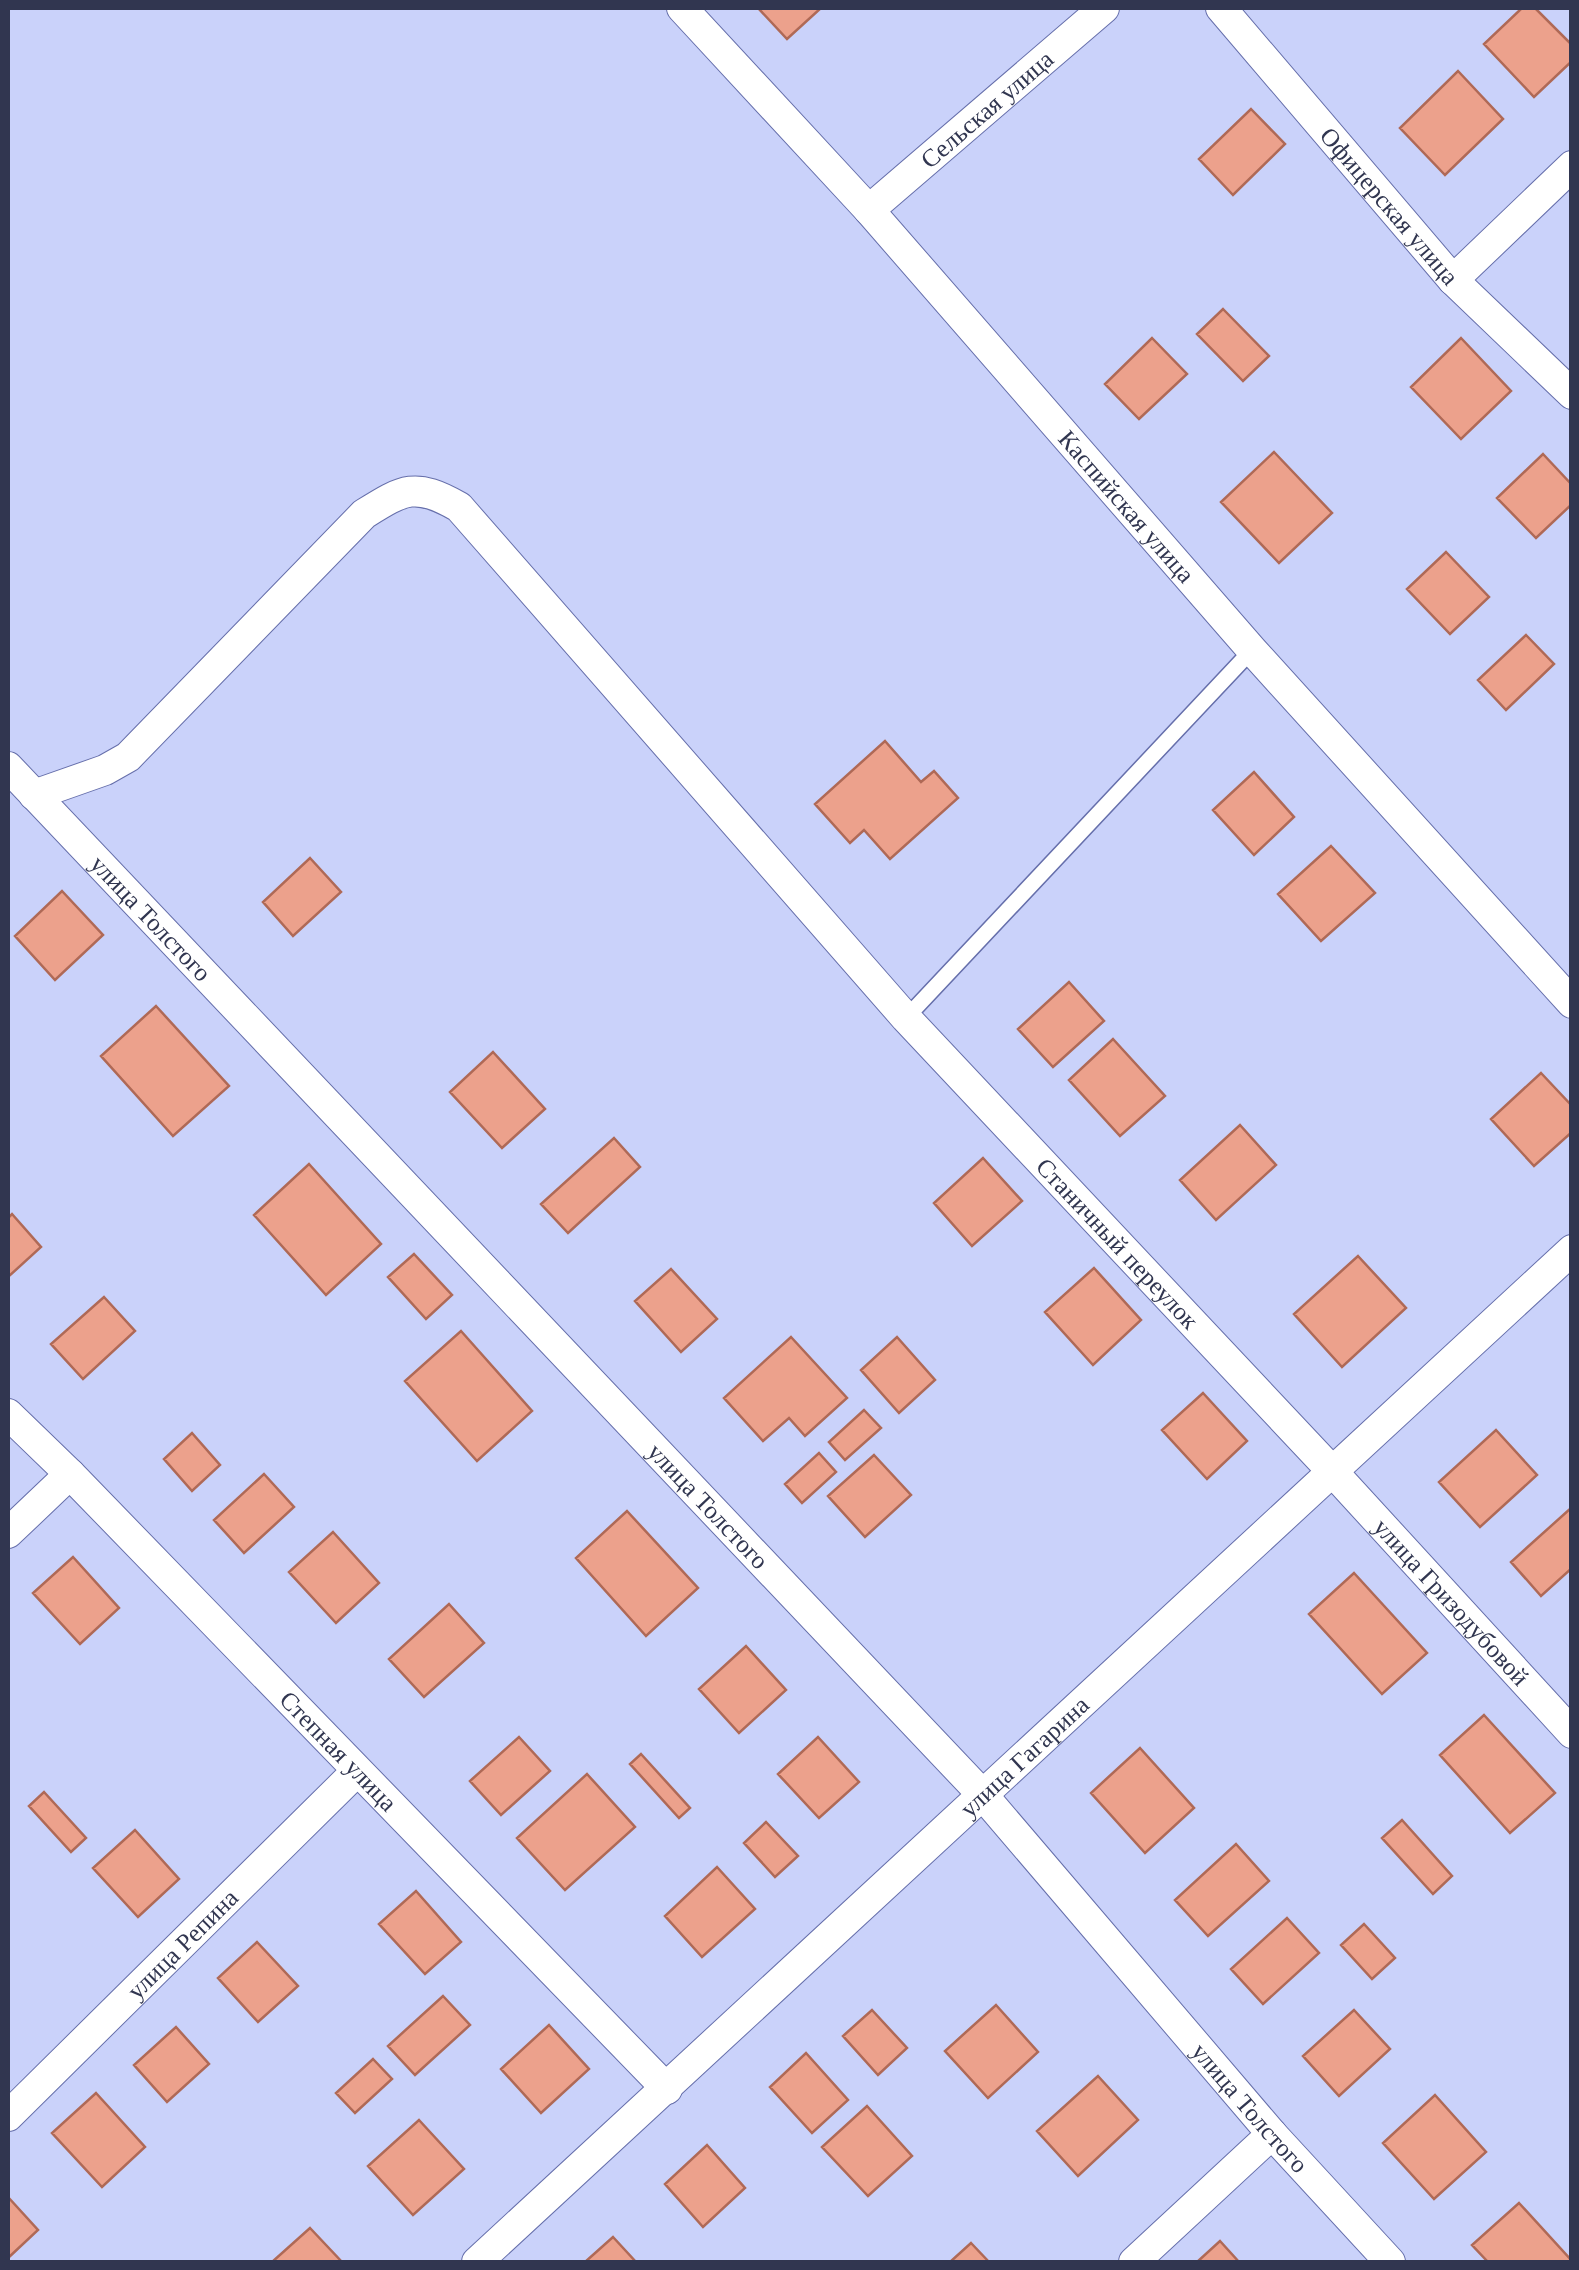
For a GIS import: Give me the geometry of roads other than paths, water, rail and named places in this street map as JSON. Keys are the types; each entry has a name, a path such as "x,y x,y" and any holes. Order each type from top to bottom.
{"street":[{"name":"Каспийская улица","path":"682,8 868,210 1252,650 1572,1002"},
{"name":"Сельская улица","path":"868,210 1104,8"},
{"name":"Офицерская улица","path":"1220,8 1452,280 1572,394"},
{"path":"1452,280 1572,166"},
{"name":"Станичный переулок","path":"34,795 105,770 128,757 364,514 399,492 416,489 440,496 460,507 906,1018 1332,1471"},
{"name":"улица Толстого","path":"8,767 981,1793 1272,2134 1390,2262"},
{"name":"улица Гагарина","path":"477,2262 1572,1250"},
{"name":"Степная улица","path":"8,1414 667,2089"},
{"name":"улица Гризодубовой","path":"1332,1471 1572,1733"},
{"path":"8,1533 70,1474"},
{"name":"улица Репина","path":"8,2116 357,1771"},
{"path":"1134,2262 1272,2134"}],"lane":[{"path":"906,1018 1252,650"}]}
